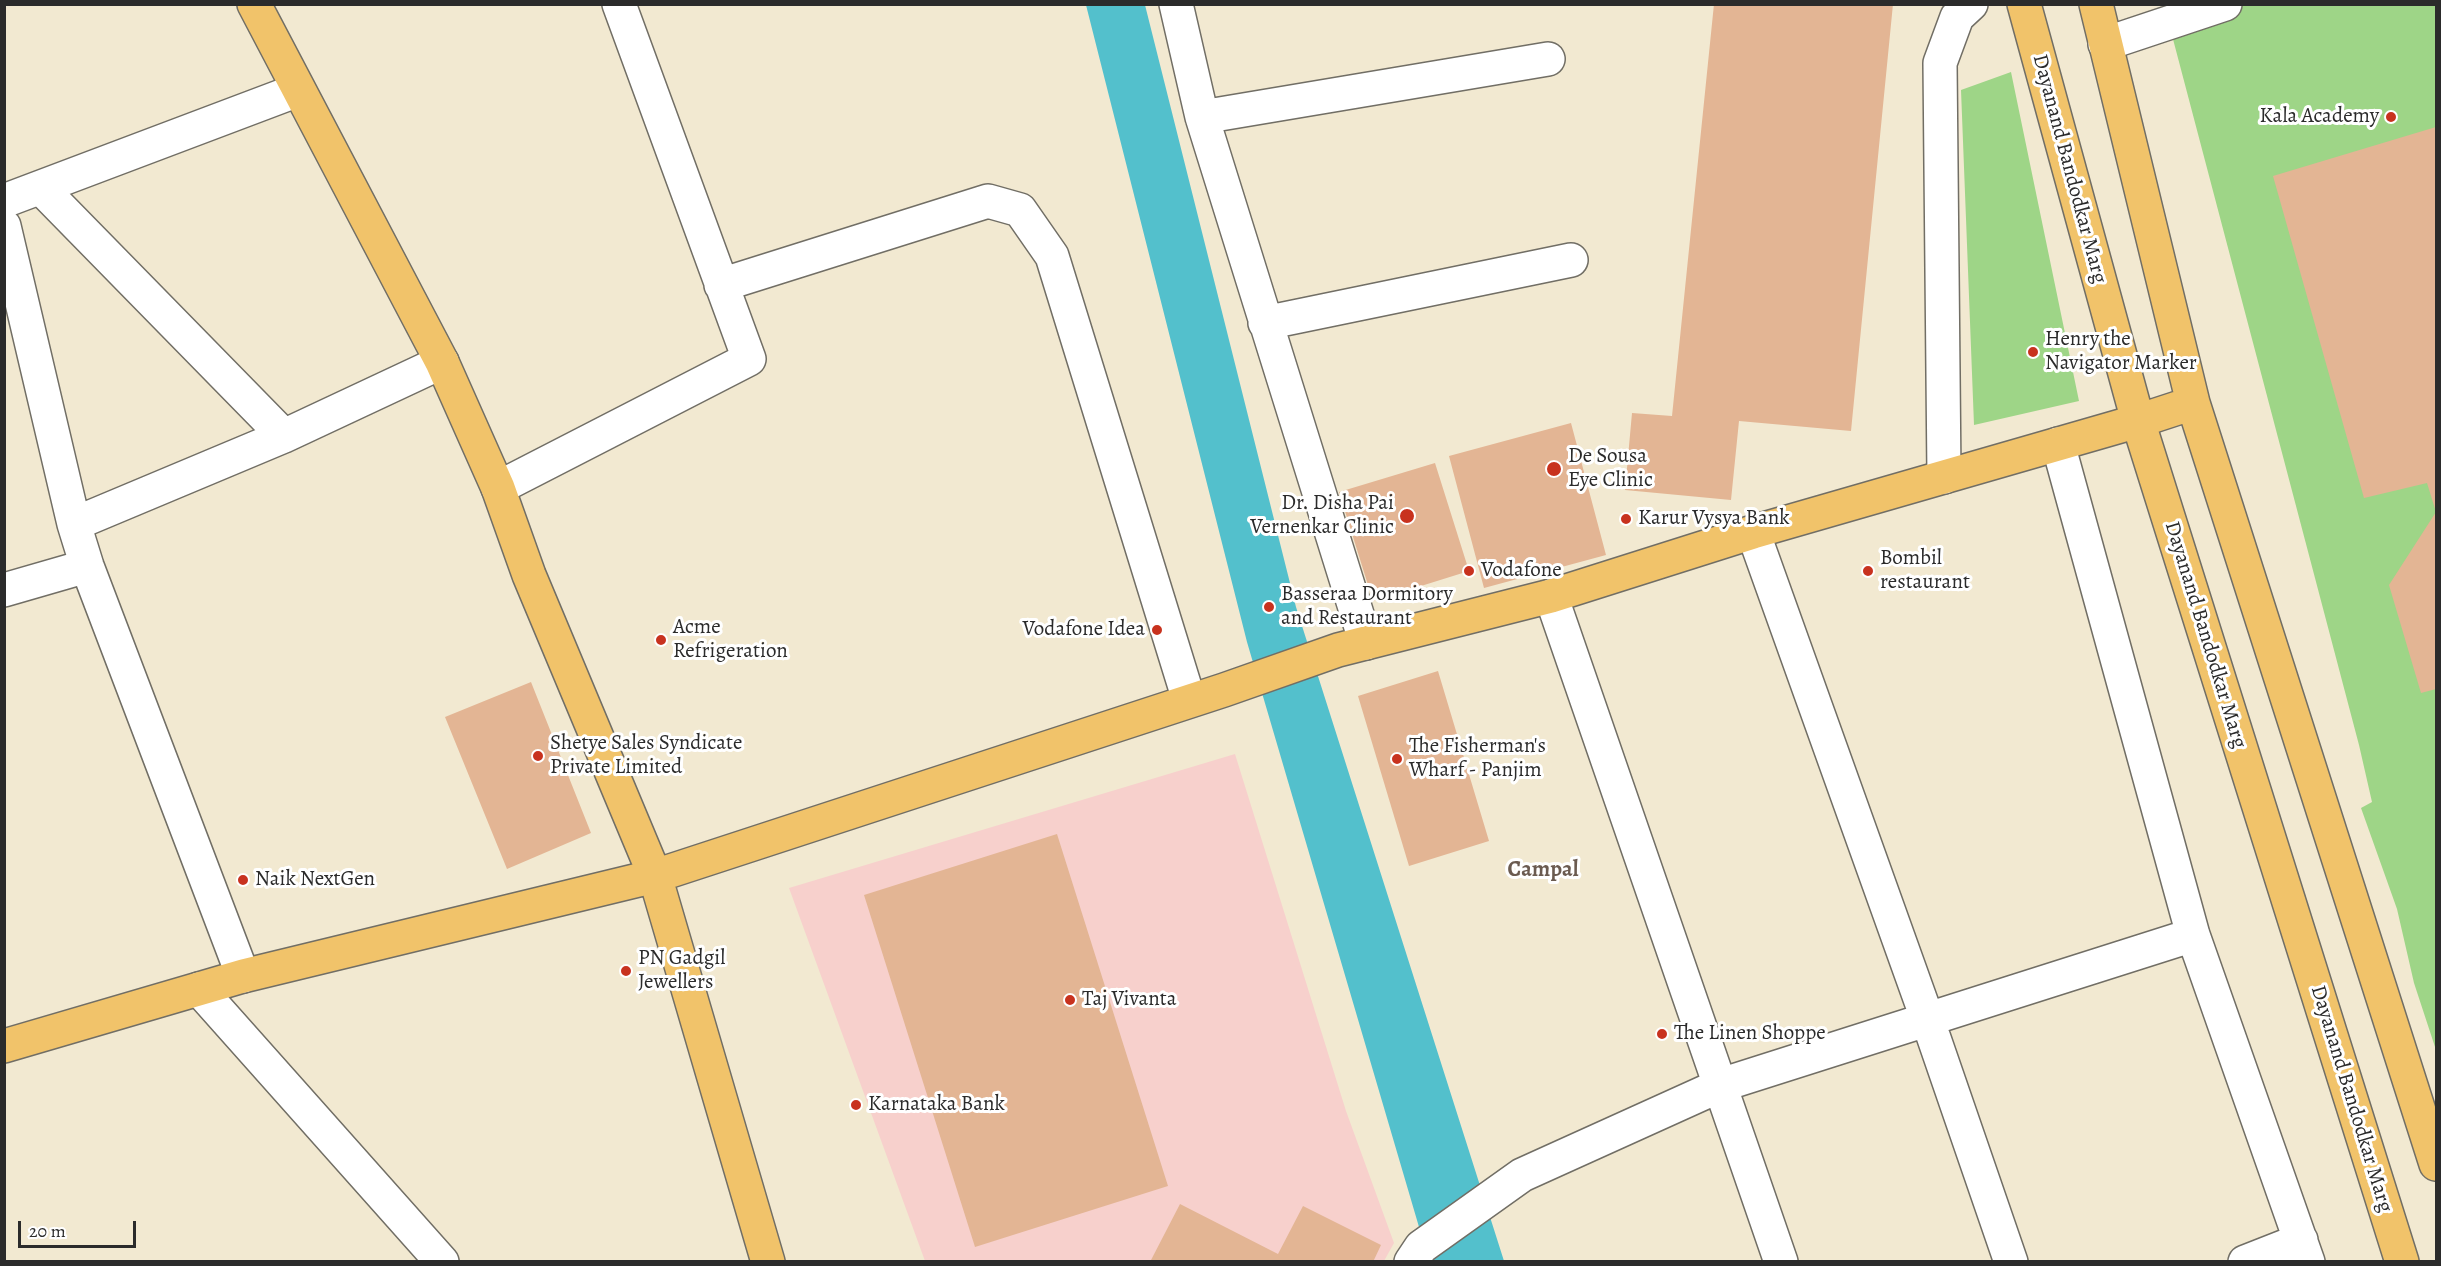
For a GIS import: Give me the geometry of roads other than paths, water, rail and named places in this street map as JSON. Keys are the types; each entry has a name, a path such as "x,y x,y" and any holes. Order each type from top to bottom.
{"main road":[{"path":"254,4 442,362 498,488 529,575 654,876 768,1262"},
{"name":"Dayanand Bandodkar Marg","path":"2024,4 2138,421 2402,1262"},
{"path":"2096,4 2193,403 2436,1164"},
{"path":"4,1047 243,976 654,876 1352,647 1551,596 1753,532 2193,403"}],"street":[{"path":"498,488 748,359 619,4"},
{"path":"1176,4 1202,117 1265,323 1352,647"},
{"path":"1944,477 1940,63 1957,17 1971,4"},
{"path":"2105,44 2225,4"},
{"path":"1202,117 1548,59"},
{"path":"4,201 298,90"},
{"path":"40,188 284,436"},
{"path":"722,285 988,201 1020,210 1052,256 1189,700"},
{"path":"4,226 74,524 87,566 243,976"},
{"path":"1265,323 1571,260"},
{"path":"74,524 284,436 442,362"},
{"path":"2058,444 2193,935 2304,1251 2246,1262"},
{"path":"1753,532 1928,1018 2011,1262"},
{"path":"4,590 87,566"},
{"path":"1551,596 1781,1262"},
{"path":"1416,1254 1522,1175 1721,1085 2193,935"},
{"path":"199,989 442,1262"}],"water":[{"path":"1086,5 1145,5 1296,607 1504,1261 1429,1261 1247,642"}],"place":[{"name":"Kala Academy","path":"2391,117"},
{"name":"Henry the Navigator Marker","path":"2033,352"},
{"name":"De Sousa Eye Clinic","path":"1554,469"},
{"name":"Dr. Disha Pai Vernenkar Clinic","path":"1407,516"},
{"name":"Karur Vysya Bank","path":"1626,519"},
{"name":"Vodafone","path":"1469,571"},
{"name":"Bombil restaurant","path":"1868,571"},
{"name":"Basseraa Dormitory and Restaurant","path":"1269,607"},
{"name":"Vodafone Idea","path":"1157,630"},
{"name":"Acme Refrigeration","path":"661,640"},
{"name":"Shetye Sales Syndicate Private Limited","path":"538,756"},
{"name":"The Fisherman's Wharf - Panjim","path":"1397,759"},
{"name":"Naik NextGen","path":"243,880"},
{"name":"PN Gadgil Jewellers","path":"626,971"},
{"name":"Taj Vivanta","path":"1070,1000"},
{"name":"The Linen Shoppe","path":"1662,1034"},
{"name":"Karnataka Bank","path":"856,1105"}],"district":[{"name":"Campal","path":"1543,871"}]}
